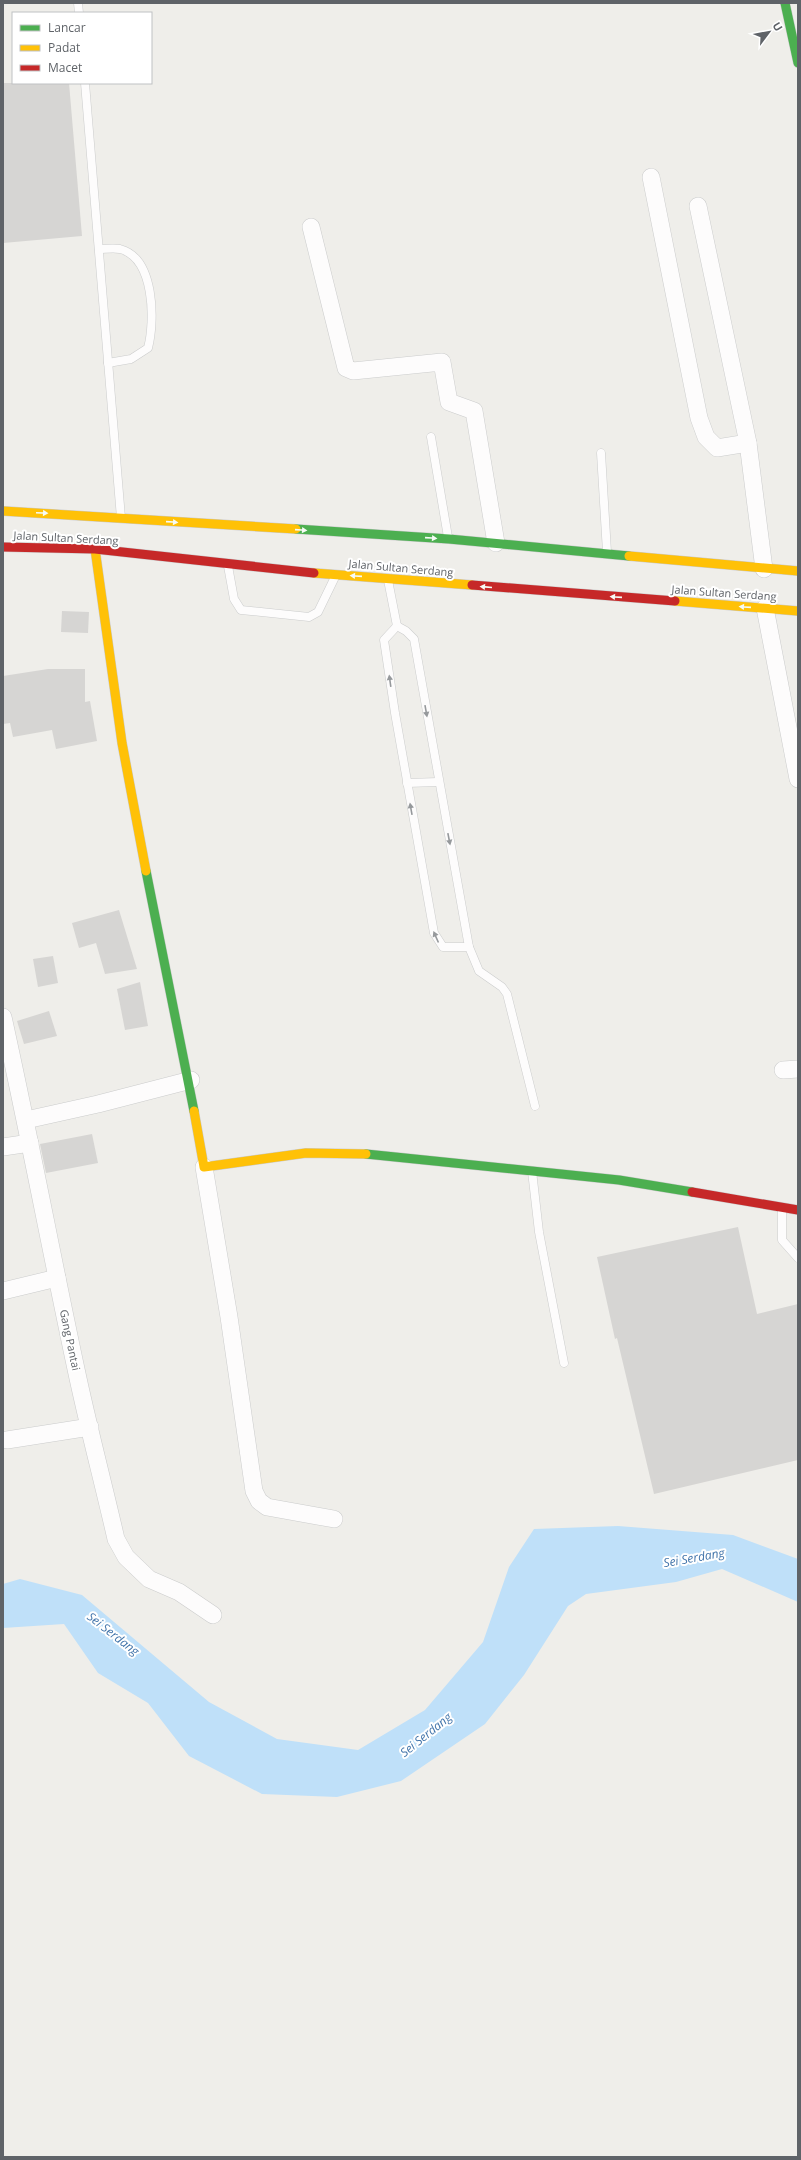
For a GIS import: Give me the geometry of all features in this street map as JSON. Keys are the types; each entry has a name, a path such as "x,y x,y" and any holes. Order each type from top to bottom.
{"main road":[{"path":"786,3 798,63"},
{"name":"Jalan Sultan Serdang","path":"3,511 449,539 798,571"},
{"name":"Jalan Sultan Serdang","path":"3,547 96,549 227,564 336,574 798,611"},
{"path":"96,549 114,690 134,807 190,1080 204,1167 306,1153 336,1152 371,1154 619,1180 798,1210"}],"street":[{"path":"651,177 699,418 706,437 717,448 748,443"},
{"path":"698,206 748,443 764,569"},
{"path":"311,227 346,368 353,371 442,362 449,402 474,411 496,543"},
{"path":"765,608 798,779"},
{"name":"Gang Pantai","path":"3,1017 26,1120 57,1278 116,1539 121,1551 149,1579 189,1598 213,1615"},
{"path":"26,1120 98,1104 190,1080"},
{"path":"3,1147 30,1143"},
{"path":"204,1167 229,1317 254,1491 259,1501 267,1507 334,1519"},
{"path":"3,1291 57,1278"},
{"path":"7,1440 90,1427"}],"lane":[{"path":"85,84 122,518"},
{"path":"99,248 120,249 131,255 142,268 149,283 152,335 148,348 131,359 108,363"},
{"path":"431,437 449,539"},
{"path":"601,453 607,554"},
{"path":"227,564 234,599 241,610 310,617 318,612 336,574"},
{"path":"388,578 397,626"},
{"path":"397,626 406,631 414,639 438,782 469,947 479,971 502,987 507,994 535,1106"},
{"path":"397,626 384,640 407,783 434,934 443,947 469,947"},
{"path":"407,783 438,782"},
{"path":"532,1170 539,1232 564,1363"},
{"path":"782,1208 782,1240 794,1256 798,1258"}],"water":[{"name":"Sei Serdang","path":"618,1526 733,1535 798,1559 798,1602 722,1569 676,1582 586,1594 568,1606 524,1675 485,1724 401,1781 337,1797 262,1794 189,1756 148,1703 98,1673 64,1624 3,1628 3,1584 20,1579 82,1595 209,1702 277,1739 358,1750 425,1710 483,1642 509,1567 534,1529"}],"building":[{"path":"3,83 69,84 82,236 3,243"},
{"path":"62,611 89,612 88,633 61,632"},
{"path":"48,669 85,669 85,702 90,701 97,741 56,749 52,730 13,737 10,723 3,724 3,676"},
{"path":"119,910 137,969 105,974 96,943 79,948 72,923"},
{"path":"53,956 58,983 38,987 33,959"},
{"path":"140,982 148,1026 125,1030 117,989"},
{"path":"49,1011 57,1036 24,1044 17,1021"},
{"path":"92,1134 98,1163 46,1173 40,1144"},
{"path":"738,1227 757,1314 798,1304 798,1460 654,1494 617,1338 615,1339 597,1257"}],"traffic: fast":[{"path":"785,3 798,63"},
{"path":"296,529 449,539 629,556"},
{"path":"146,871 194,1111"},
{"path":"366,1154 619,1180 692,1192"}],"traffic: slow":[{"path":"3,511 296,529"},
{"path":"95,549 122,743 146,871"},
{"path":"629,556 798,571"},
{"path":"314,573 472,585"},
{"path":"675,601 798,611"},
{"path":"194,1111 204,1167 306,1153 366,1154"}],"traffic: jam":[{"path":"3,547 95,549 314,573"},
{"path":"472,585 675,601"},
{"path":"692,1192 798,1210"}]}
